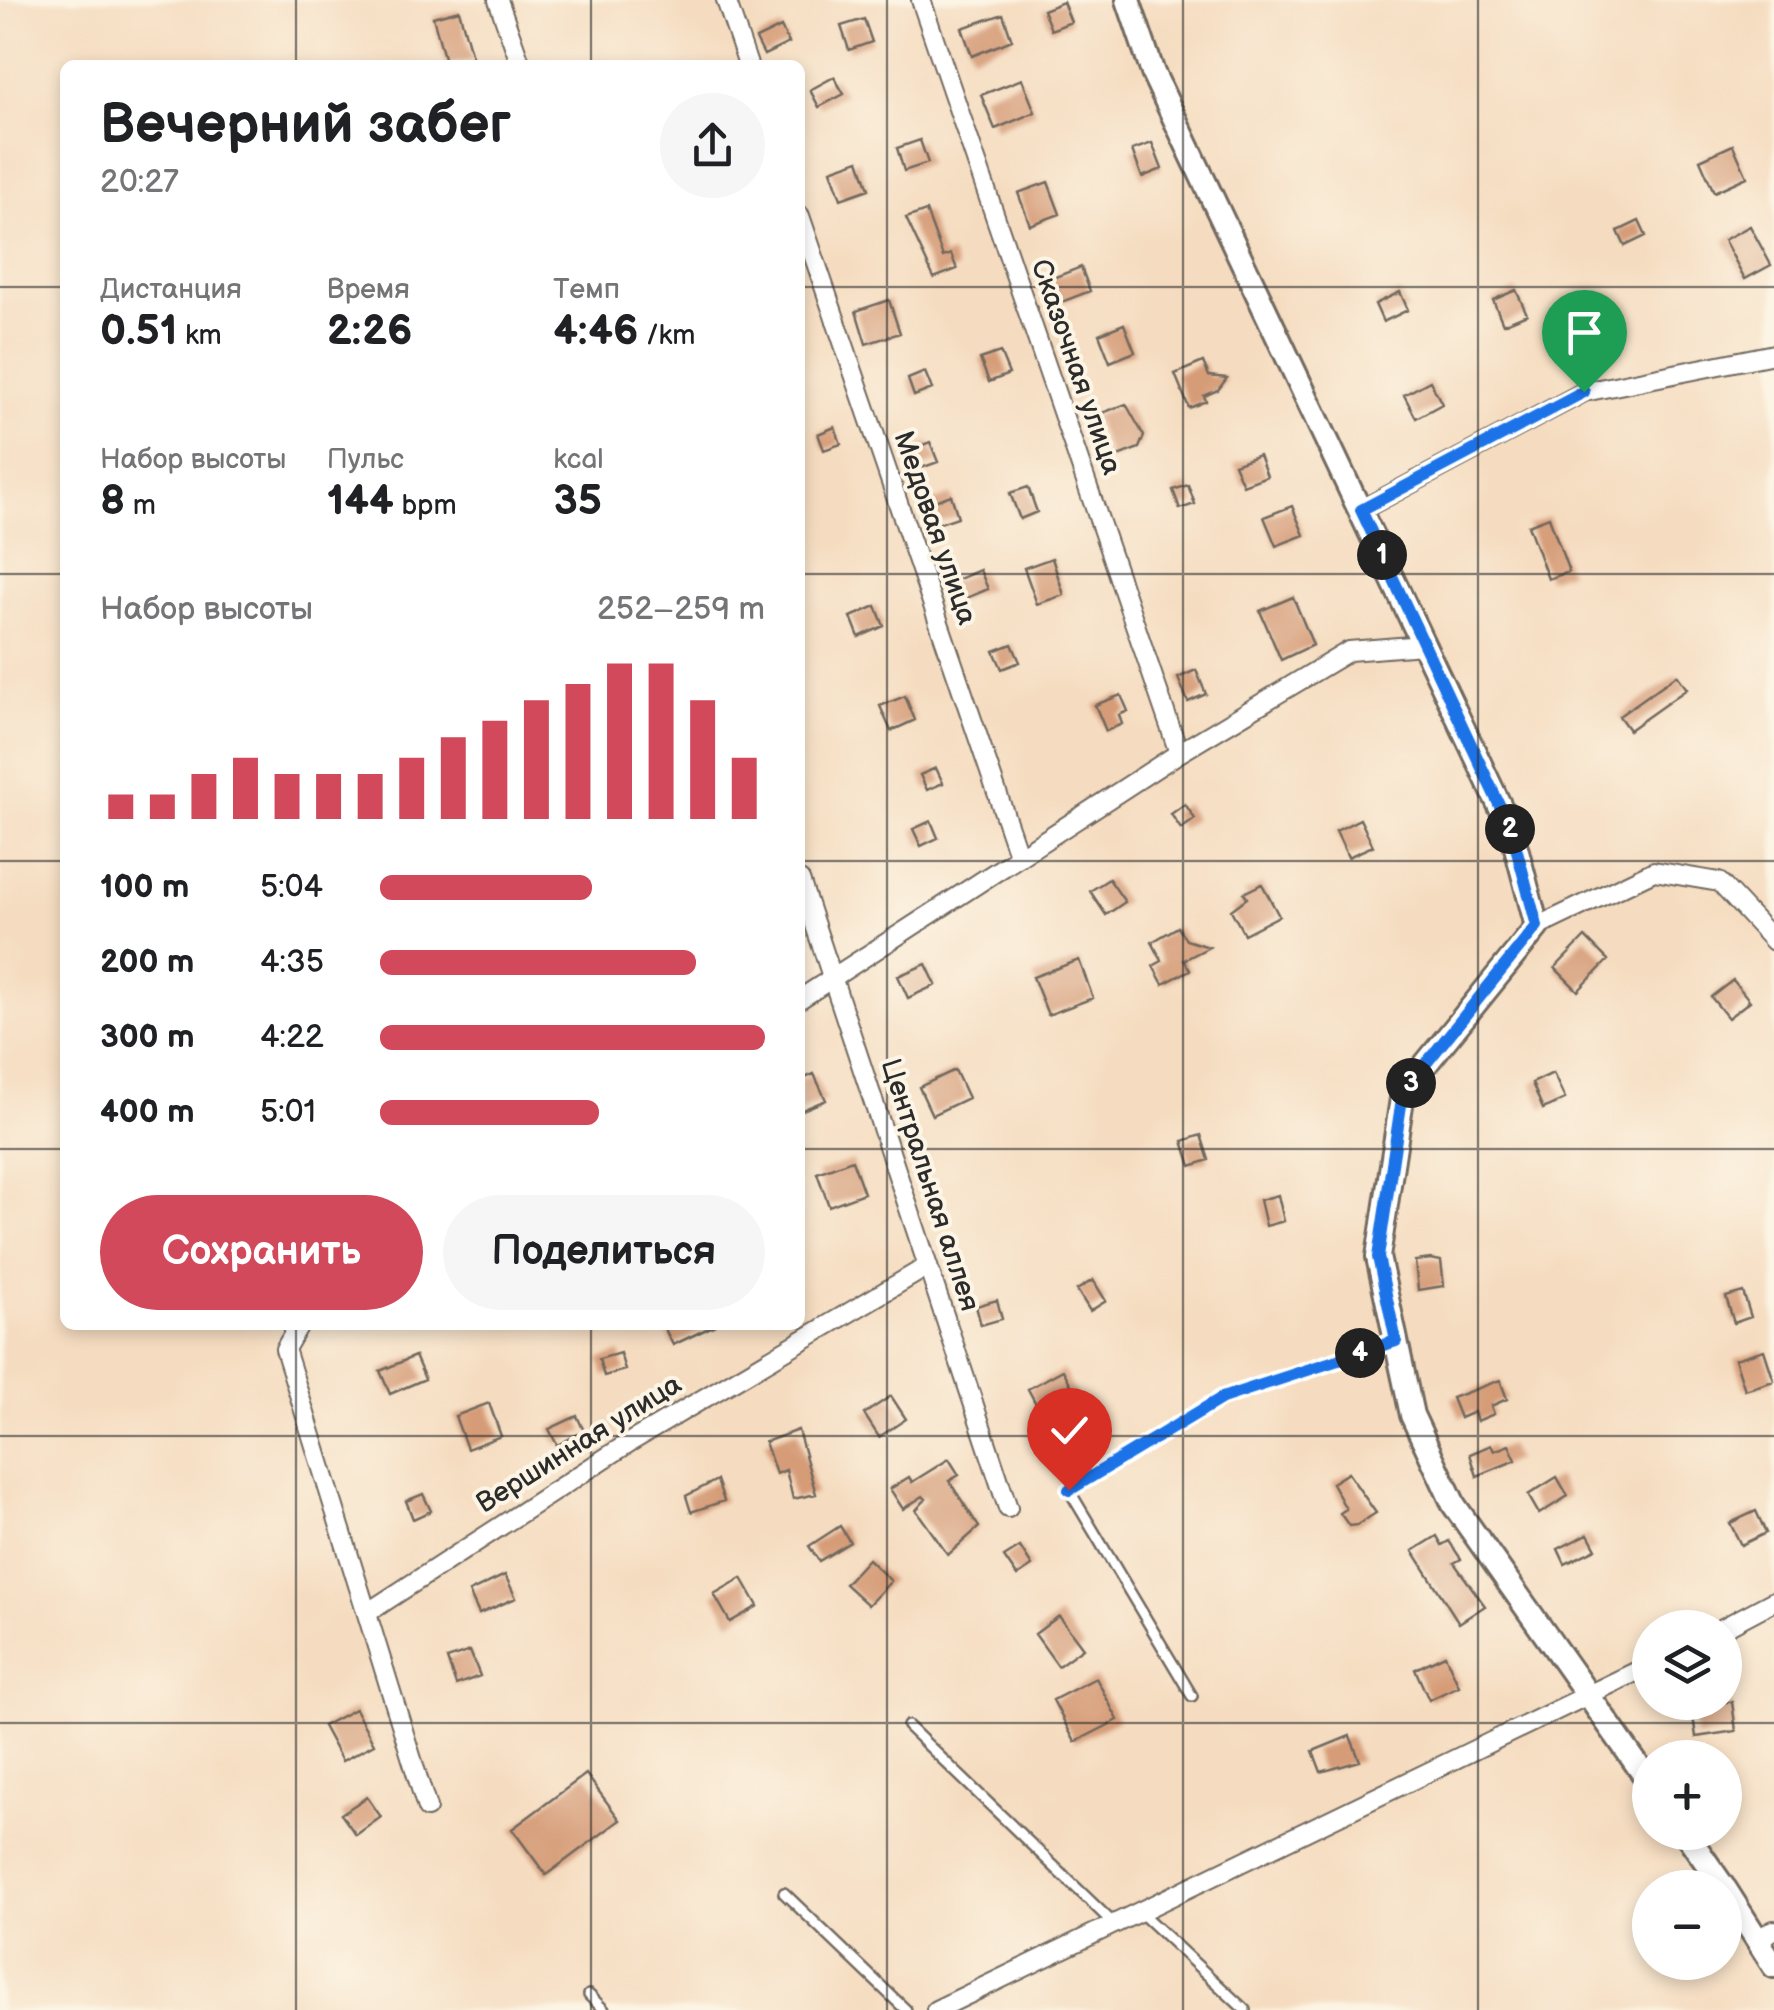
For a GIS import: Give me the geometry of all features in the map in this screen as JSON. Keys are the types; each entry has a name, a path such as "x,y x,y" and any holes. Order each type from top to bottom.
{"street":[{"path":"498,0 519,60"},
{"path":"726,0 746,60"},
{"name":"Сказочная улица","path":"921,0 1179,753"},
{"path":"1128,0 1153,73 1512,832 1537,926"},
{"name":"Медовая улица","path":"805,231 1018,857"},
{"path":"1361,510 1584,392 1774,354"},
{"path":"805,996 1179,753 1349,650 1423,645"},
{"path":"1632,1758 1454,1505 1412,1416 1378,1257 1403,1092 1537,926 1654,871 1719,882 1774,941"},
{"name":"Центральная аллея","path":"805,895 1008,1508"},
{"name":"Вершинная улица","path":"367,1613 630,1442 928,1266"},
{"path":"296,1330 285,1349 427,1808"},
{"path":"1742,1618 1774,1601"},
{"path":"936,2010 1560,1705 1589,1697 1632,1674"},
{"path":"1742,1908 1766,1934 1774,1966"}],"lane":[{"path":"1192,1696 1069,1490 1222,1398 1396,1341"},
{"path":"908,1726 1113,1923"},
{"path":"784,1893 906,2010"},
{"path":"1139,1911 1245,2010"},
{"path":"589,1995 604,2010"}],"building":[{"path":"1063,2 1071,22 1051,30 1043,10"},
{"path":"459,10 473,60 445,60 433,17"},
{"path":"1003,14 1012,40 972,56 962,28"},
{"path":"864,19 872,42 849,50 841,26"},
{"path":"781,27 789,43 764,55 756,39"},
{"path":"834,77 844,94 819,107 810,90"},
{"path":"1022,79 1035,112 995,129 981,95"},
{"path":"920,140 928,163 904,171 897,148"},
{"path":"1152,143 1162,169 1142,177 1132,150"},
{"path":"1733,145 1747,177 1714,192 1700,160"},
{"path":"859,160 869,189 841,199 831,170"},
{"path":"1048,182 1060,214 1030,225 1018,193"},
{"path":"926,211 943,257 951,254 957,269 934,278 906,218"},
{"path":"1639,221 1646,236 1625,246 1618,231"},
{"path":"1750,226 1771,265 1745,279 1724,240"},
{"path":"1081,267 1090,291 1054,305 1045,281"},
{"path":"1516,290 1527,314 1503,324 1493,300"},
{"path":"1400,292 1408,310 1383,322 1375,304"},
{"path":"889,300 900,333 866,344 856,311"},
{"path":"1124,324 1135,352 1110,362 1099,334"},
{"path":"1000,352 1009,374 989,382 980,359"},
{"path":"1203,362 1209,376 1227,378 1218,390 1204,396 1206,401 1189,408 1175,374"},
{"path":"925,372 932,389 914,396 908,379"},
{"path":"1430,381 1442,404 1416,418 1404,395"},
{"path":"1126,404 1144,436 1139,448 1110,459 1094,416"},
{"path":"835,427 841,444 824,450 818,434"},
{"path":"930,442 938,462 913,471 905,452"},
{"path":"1259,455 1267,476 1243,485 1234,464"},
{"path":"1188,485 1195,504 1180,509 1173,490"},
{"path":"1028,487 1037,512 1020,519 1010,493"},
{"path":"951,495 958,517 934,525 926,504"},
{"path":"1292,506 1304,535 1276,546 1264,517"},
{"path":"1549,517 1569,572 1548,579 1528,525"},
{"path":"1052,558 1064,595 1037,604 1024,568"},
{"path":"980,570 988,589 957,602 949,583"},
{"path":"1293,597 1313,645 1281,660 1260,611"},
{"path":"876,606 884,626 859,637 851,617"},
{"path":"1012,644 1020,662 1002,669 994,651"},
{"path":"1196,670 1206,694 1188,702 1178,678"},
{"path":"1677,675 1687,689 1629,730 1619,716"},
{"path":"1121,695 1128,711 1119,715 1122,724 1106,731 1095,705"},
{"path":"905,696 915,720 891,731 880,706"},
{"path":"936,768 943,783 927,790 920,775"},
{"path":"1185,804 1195,819 1181,829 1171,814"},
{"path":"1360,819 1373,846 1348,857 1336,831"},
{"path":"931,821 938,838 921,846 913,829"},
{"path":"1109,879 1125,902 1106,915 1090,891"},
{"path":"1262,884 1279,916 1244,934 1231,910 1247,898 1244,893"},
{"path":"1178,927 1186,940 1209,947 1184,960 1190,970 1163,984 1153,966 1162,961 1152,942"},
{"path":"1585,937 1608,960 1578,991 1555,968"},
{"path":"1079,960 1093,998 1048,1015 1033,977"},
{"path":"926,964 936,985 908,998 898,976"},
{"path":"1733,980 1750,1001 1728,1018 1711,997"},
{"path":"955,1070 968,1098 932,1115 919,1087"},
{"path":"1553,1073 1565,1099 1543,1109 1532,1083"},
{"path":"814,1074 826,1100 805,1109 805,1078"},
{"path":"1201,1135 1209,1160 1191,1166 1183,1141"},
{"path":"852,1160 864,1193 829,1206 817,1173"},
{"path":"1278,1195 1284,1221 1266,1226 1260,1200"},
{"path":"1415,1261 1441,1261 1444,1286 1418,1290"},
{"path":"1093,1280 1106,1301 1090,1311 1077,1290"},
{"path":"1743,1292 1751,1317 1734,1323 1726,1297"},
{"path":"997,1300 1002,1319 981,1325 976,1306"},
{"path":"666,1330 704,1330 673,1345"},
{"path":"1764,1350 1774,1381 1745,1390 1735,1359"},
{"path":"620,1353 625,1370 604,1376 599,1359"},
{"path":"415,1356 425,1379 390,1394 380,1371"},
{"path":"1063,1370 1076,1394 1041,1413 1028,1389"},
{"path":"1500,1380 1507,1399 1491,1406 1494,1414 1477,1421 1474,1412 1460,1418 1452,1398"},
{"path":"891,1396 906,1419 879,1437 864,1414"},
{"path":"489,1403 501,1436 467,1449 455,1416"},
{"path":"577,1416 584,1431 557,1445 549,1429"},
{"path":"798,1430 816,1494 793,1499 786,1470 776,1474 765,1442"},
{"path":"1491,1445 1494,1451 1509,1445 1516,1460 1477,1476 1470,1454"},
{"path":"949,1459 959,1475 949,1481 979,1527 948,1555 916,1510 926,1499 923,1496 903,1509 890,1489 909,1477 912,1482"},
{"path":"1348,1473 1376,1513 1349,1526 1340,1513 1346,1509 1332,1483"},
{"path":"1557,1477 1568,1496 1539,1514 1528,1495"},
{"path":"717,1480 724,1501 691,1512 686,1496"},
{"path":"423,1494 431,1511 413,1519 406,1501"},
{"path":"1756,1511 1766,1533 1741,1545 1730,1523"},
{"path":"840,1526 850,1542 819,1561 809,1546"},
{"path":"1588,1534 1596,1549 1565,1564 1558,1549"},
{"path":"1437,1536 1442,1545 1449,1541 1461,1559 1454,1563 1485,1606 1459,1623 1413,1551"},
{"path":"1020,1547 1032,1566 1017,1576 1004,1557"},
{"path":"868,1559 891,1581 868,1605 845,1584"},
{"path":"505,1575 516,1598 479,1614 469,1592"},
{"path":"742,1578 758,1606 730,1622 714,1594"},
{"path":"1059,1616 1083,1648 1058,1666 1035,1634"},
{"path":"470,1651 480,1676 456,1685 447,1659"},
{"path":"1445,1655 1459,1686 1429,1700 1415,1669"},
{"path":"1096,1678 1118,1720 1075,1742 1053,1700"},
{"path":"355,1709 374,1744 342,1761 323,1726"},
{"path":"1694,1720 1734,1720 1736,1731 1696,1737"},
{"path":"1350,1736 1360,1761 1321,1772 1313,1751"},
{"path":"586,1774 620,1820 546,1875 512,1829"},
{"path":"367,1797 381,1817 356,1835 341,1814"}],"route":[{"path":"1069,1490 1222,1398 1396,1341 1378,1257 1403,1092 1495,984 1537,926 1512,832 1361,510 1584,392"}]}
